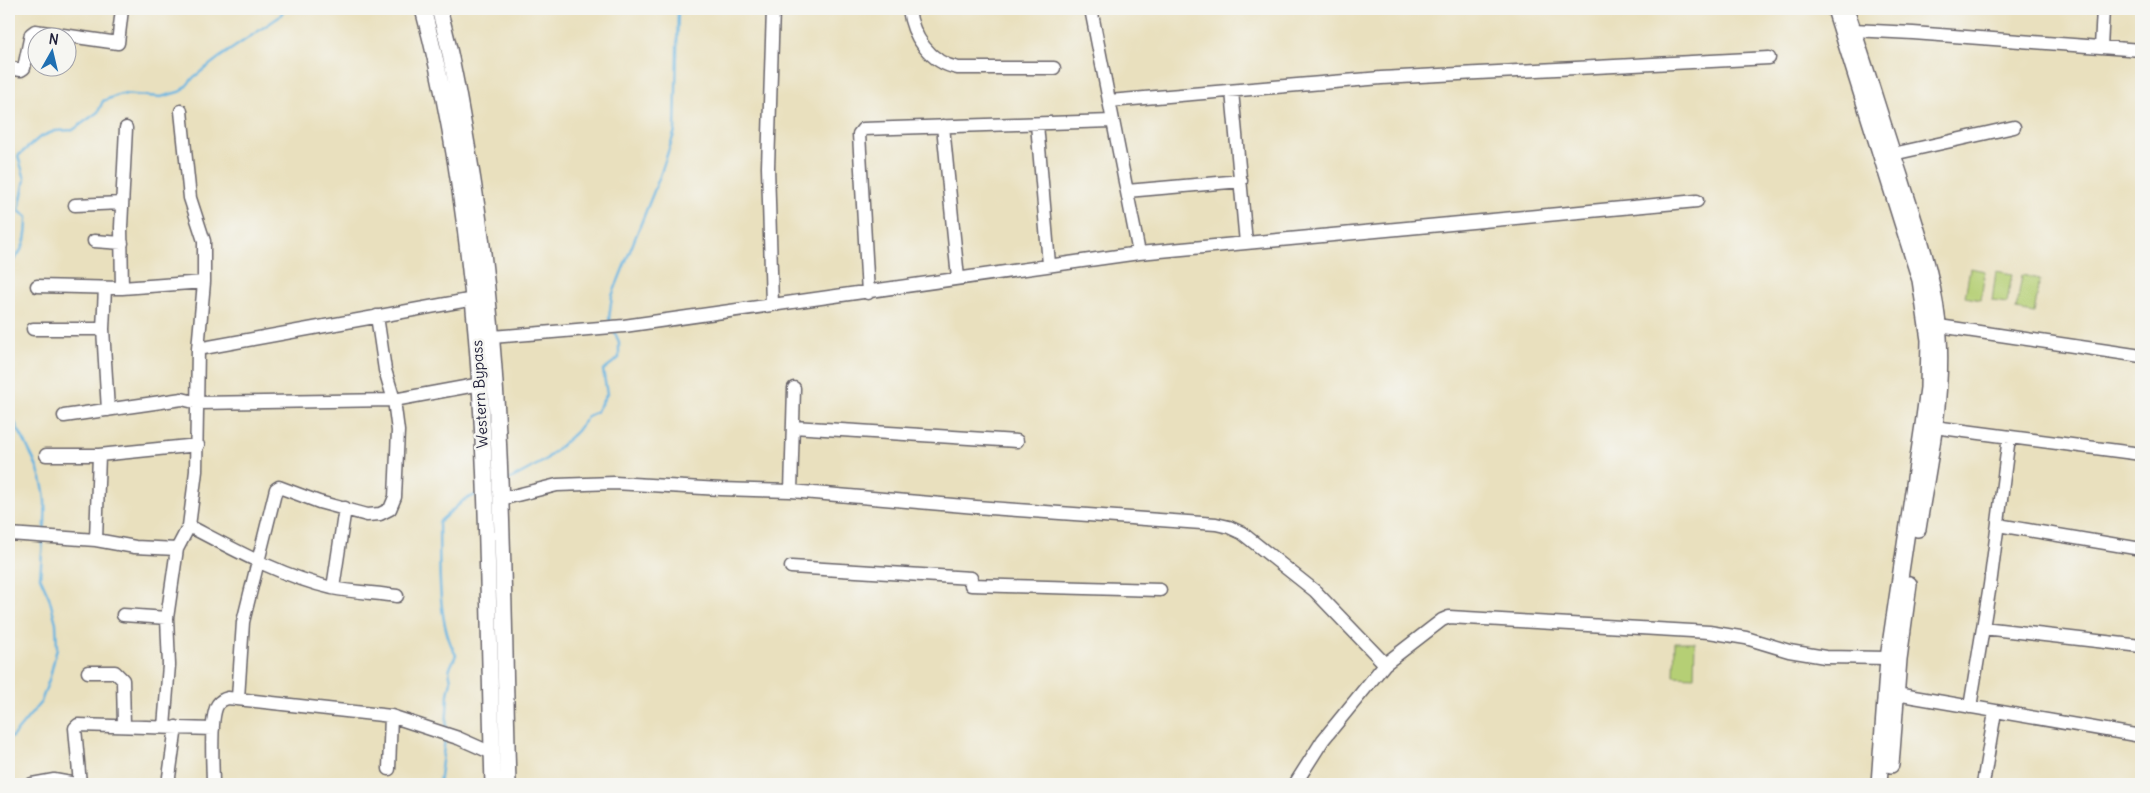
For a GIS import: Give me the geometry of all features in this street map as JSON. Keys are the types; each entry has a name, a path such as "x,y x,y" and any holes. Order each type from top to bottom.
{"main road":[{"name":"Western Bypass","path":"423,9 460,186 474,299 481,384 493,784"},
{"path":"1835,9 1920,280 1929,340 1928,388 1888,658 1880,784"},
{"path":"1846,9 1926,261 1935,295 1938,326 1940,366 1934,427 1910,574 1896,694 1890,784"},
{"name":"Western Bypass","path":"440,10 474,182 482,236 492,337 500,489 508,784"}],"street":[{"path":"9,68 21,70 24,68 31,34 35,31 118,43 122,9"},
{"path":"772,9 768,167 772,305"},
{"path":"909,9 914,28 929,54 946,66 958,68 1054,68"},
{"path":"1091,9 1139,253"},
{"path":"2101,47 2102,9"},
{"path":"1853,30 1913,32 2141,50"},
{"path":"1109,102 1382,78 1769,58"},
{"path":"1232,91 1246,243"},
{"path":"168,784 170,665 168,618 177,550 189,526 196,480 198,349 204,282 204,241 190,198 181,111"},
{"path":"868,293 859,134 866,128 1112,121"},
{"path":"1037,124 1049,264"},
{"path":"943,126 958,278"},
{"path":"1892,154 2014,127"},
{"path":"122,288 122,203 126,128"},
{"path":"1127,191 1240,181"},
{"path":"492,337 622,326 868,293 1049,264 1139,253 1698,201"},
{"path":"75,205 122,203"},
{"path":"94,242 122,242"},
{"path":"38,286 122,288 204,282"},
{"path":"105,288 103,329 108,410"},
{"path":"198,349 474,299"},
{"path":"238,698 243,622 276,489 279,488 368,515 380,514 390,509 394,497 398,431 394,400 385,370 377,316"},
{"path":"1938,326 2141,356"},
{"path":"33,330 103,329"},
{"path":"64,416 182,399 198,403 394,400 481,384"},
{"path":"791,491 794,388"},
{"path":"793,427 1017,441"},
{"path":"1934,427 2141,454"},
{"path":"1970,708 1984,628 2009,437"},
{"path":"46,455 99,455 198,446"},
{"path":"96,540 99,455"},
{"path":"500,489 589,483 791,491 1229,527 1242,533 1315,592 1385,664"},
{"path":"333,588 345,508"},
{"path":"1998,525 2141,549"},
{"path":"189,526 257,562 296,577 333,588 397,596"},
{"path":"9,534 96,540 135,547 177,550"},
{"path":"791,567 971,582 1160,590"},
{"path":"123,615 168,618"},
{"path":"1296,784 1323,740 1385,664 1442,620 1449,617 1709,632 1746,638 1790,651 1825,657 1888,658"},
{"path":"1984,628 2141,646"},
{"path":"88,672 115,672 123,680 124,726"},
{"path":"1896,694 2141,736"},
{"path":"213,784 213,729 217,706 222,700 228,698 391,716 458,738 492,753"},
{"path":"1984,784 1995,712"},
{"path":"389,769 391,716"},
{"path":"80,784 76,726 78,725 213,729"},
{"path":"32,784 54,780 76,784"}],"green space":[{"path":"1970,268 1985,271 1981,300 1965,297"},
{"path":"1996,271 2012,274 2007,303 1992,301"},
{"path":"2022,275 2040,279 2034,313 2016,310"},
{"path":"1675,642 1695,642 1694,677 1674,676"}],"waterway":[{"path":"9,265 22,249 26,231 27,217 19,211 25,179 18,156 40,137 55,131 73,130 98,112 103,101 121,94 161,97 182,91 194,77 279,17 285,9"},
{"path":"611,324 609,318 612,296 660,176 675,131 678,9"},
{"path":"505,482 544,461 576,432 588,416 596,412 607,394 603,370 619,358 619,342 614,331"},
{"path":"9,372 11,381 9,395"},
{"path":"9,398 13,419 38,469 44,489 44,533"},
{"path":"446,729 448,694 451,681 449,670 456,655 445,626 442,609 439,522 464,500 480,493"},
{"path":"9,738 12,737 41,702 50,677 57,648 56,623 49,597 40,577 43,541"},
{"path":"439,784 445,739"}]}
